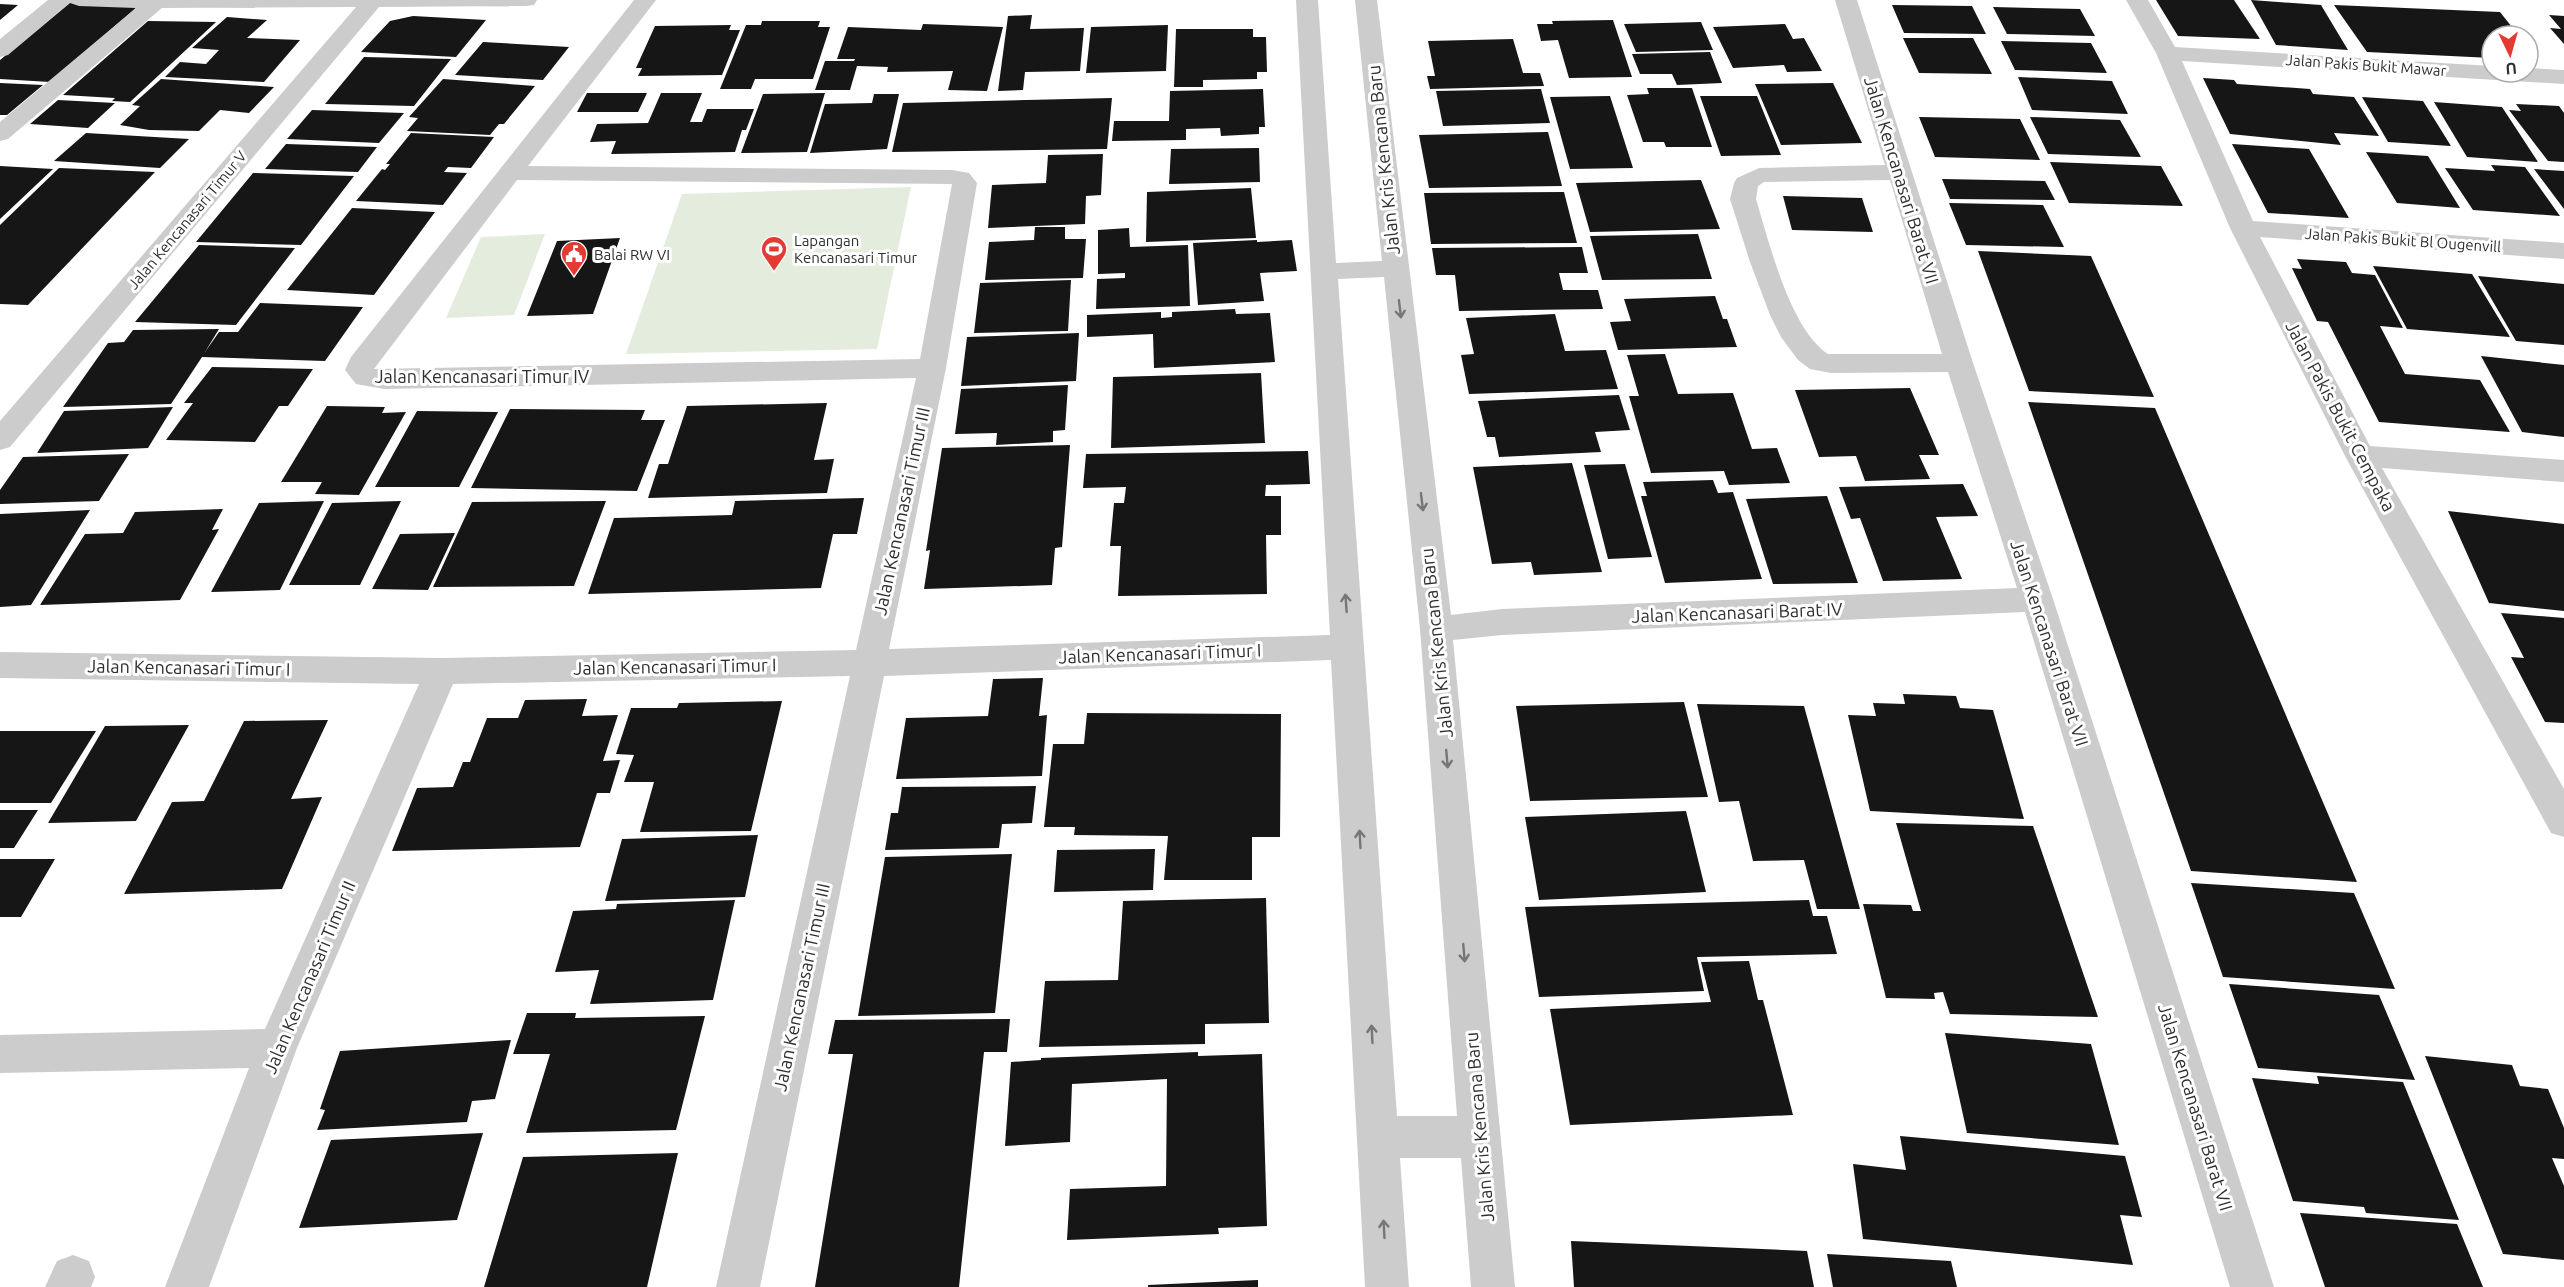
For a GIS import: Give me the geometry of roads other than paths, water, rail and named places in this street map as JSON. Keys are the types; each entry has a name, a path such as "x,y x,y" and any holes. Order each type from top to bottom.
{"street":[{"path":"0,50 61,0"},
{"path":"79,0 526,0"},
{"name":"Jalan Kencanasari Timur IV","path":"645,0 362,364 359,370 362,375 370,379 384,380 932,368"},
{"path":"1308,0 1387,1287"},
{"name":"Jalan Kris Kencana Baru","path":"1366,0 1436,629 1493,1287"},
{"name":"Jalan Kencanasari Barat VII","path":"1846,0 1959,363 2037,599 2252,1287"},
{"name":"Jalan Pakis Bukit Cempaka","path":"2137,0 2168,53 2243,228 2361,456 2562,812"},
{"path":"0,134 158,1"},
{"name":"Jalan Kencanasari Timur V","path":"0,440 373,1"},
{"name":"Jalan Pakis Bukit Mawar","path":"2168,53 2564,77"},
{"path":"1899,172 1759,175 1746,183 1743,199 1782,313 1798,343 1812,358 1820,362 1840,364 1959,363"},
{"name":"Jalan Kencanasari Timur III","path":"509,173 960,178 965,183 966,188 932,368 738,1287"},
{"name":"Jalan Pakis Bukit Bl Ougenvill","path":"2243,228 2564,251"},
{"path":"1325,271 1395,269"},
{"path":"2361,456 2564,471"},
{"name":"Jalan Kencanasari Barat IV","path":"1436,629 1514,621 2037,599"},
{"name":"Jalan Kencanasari Timur I","path":"0,665 442,670 869,663 1349,647"},
{"name":"Jalan Kencanasari Timur II","path":"187,1287 276,1048 442,670"},
{"path":"0,1054 276,1048"},
{"path":"1378,1137 1479,1137"}],"place":[{"name":"Lapangan Kencanasari Timur","path":"774,272"},
{"name":"Balai RW VI","path":"574,277"}]}
